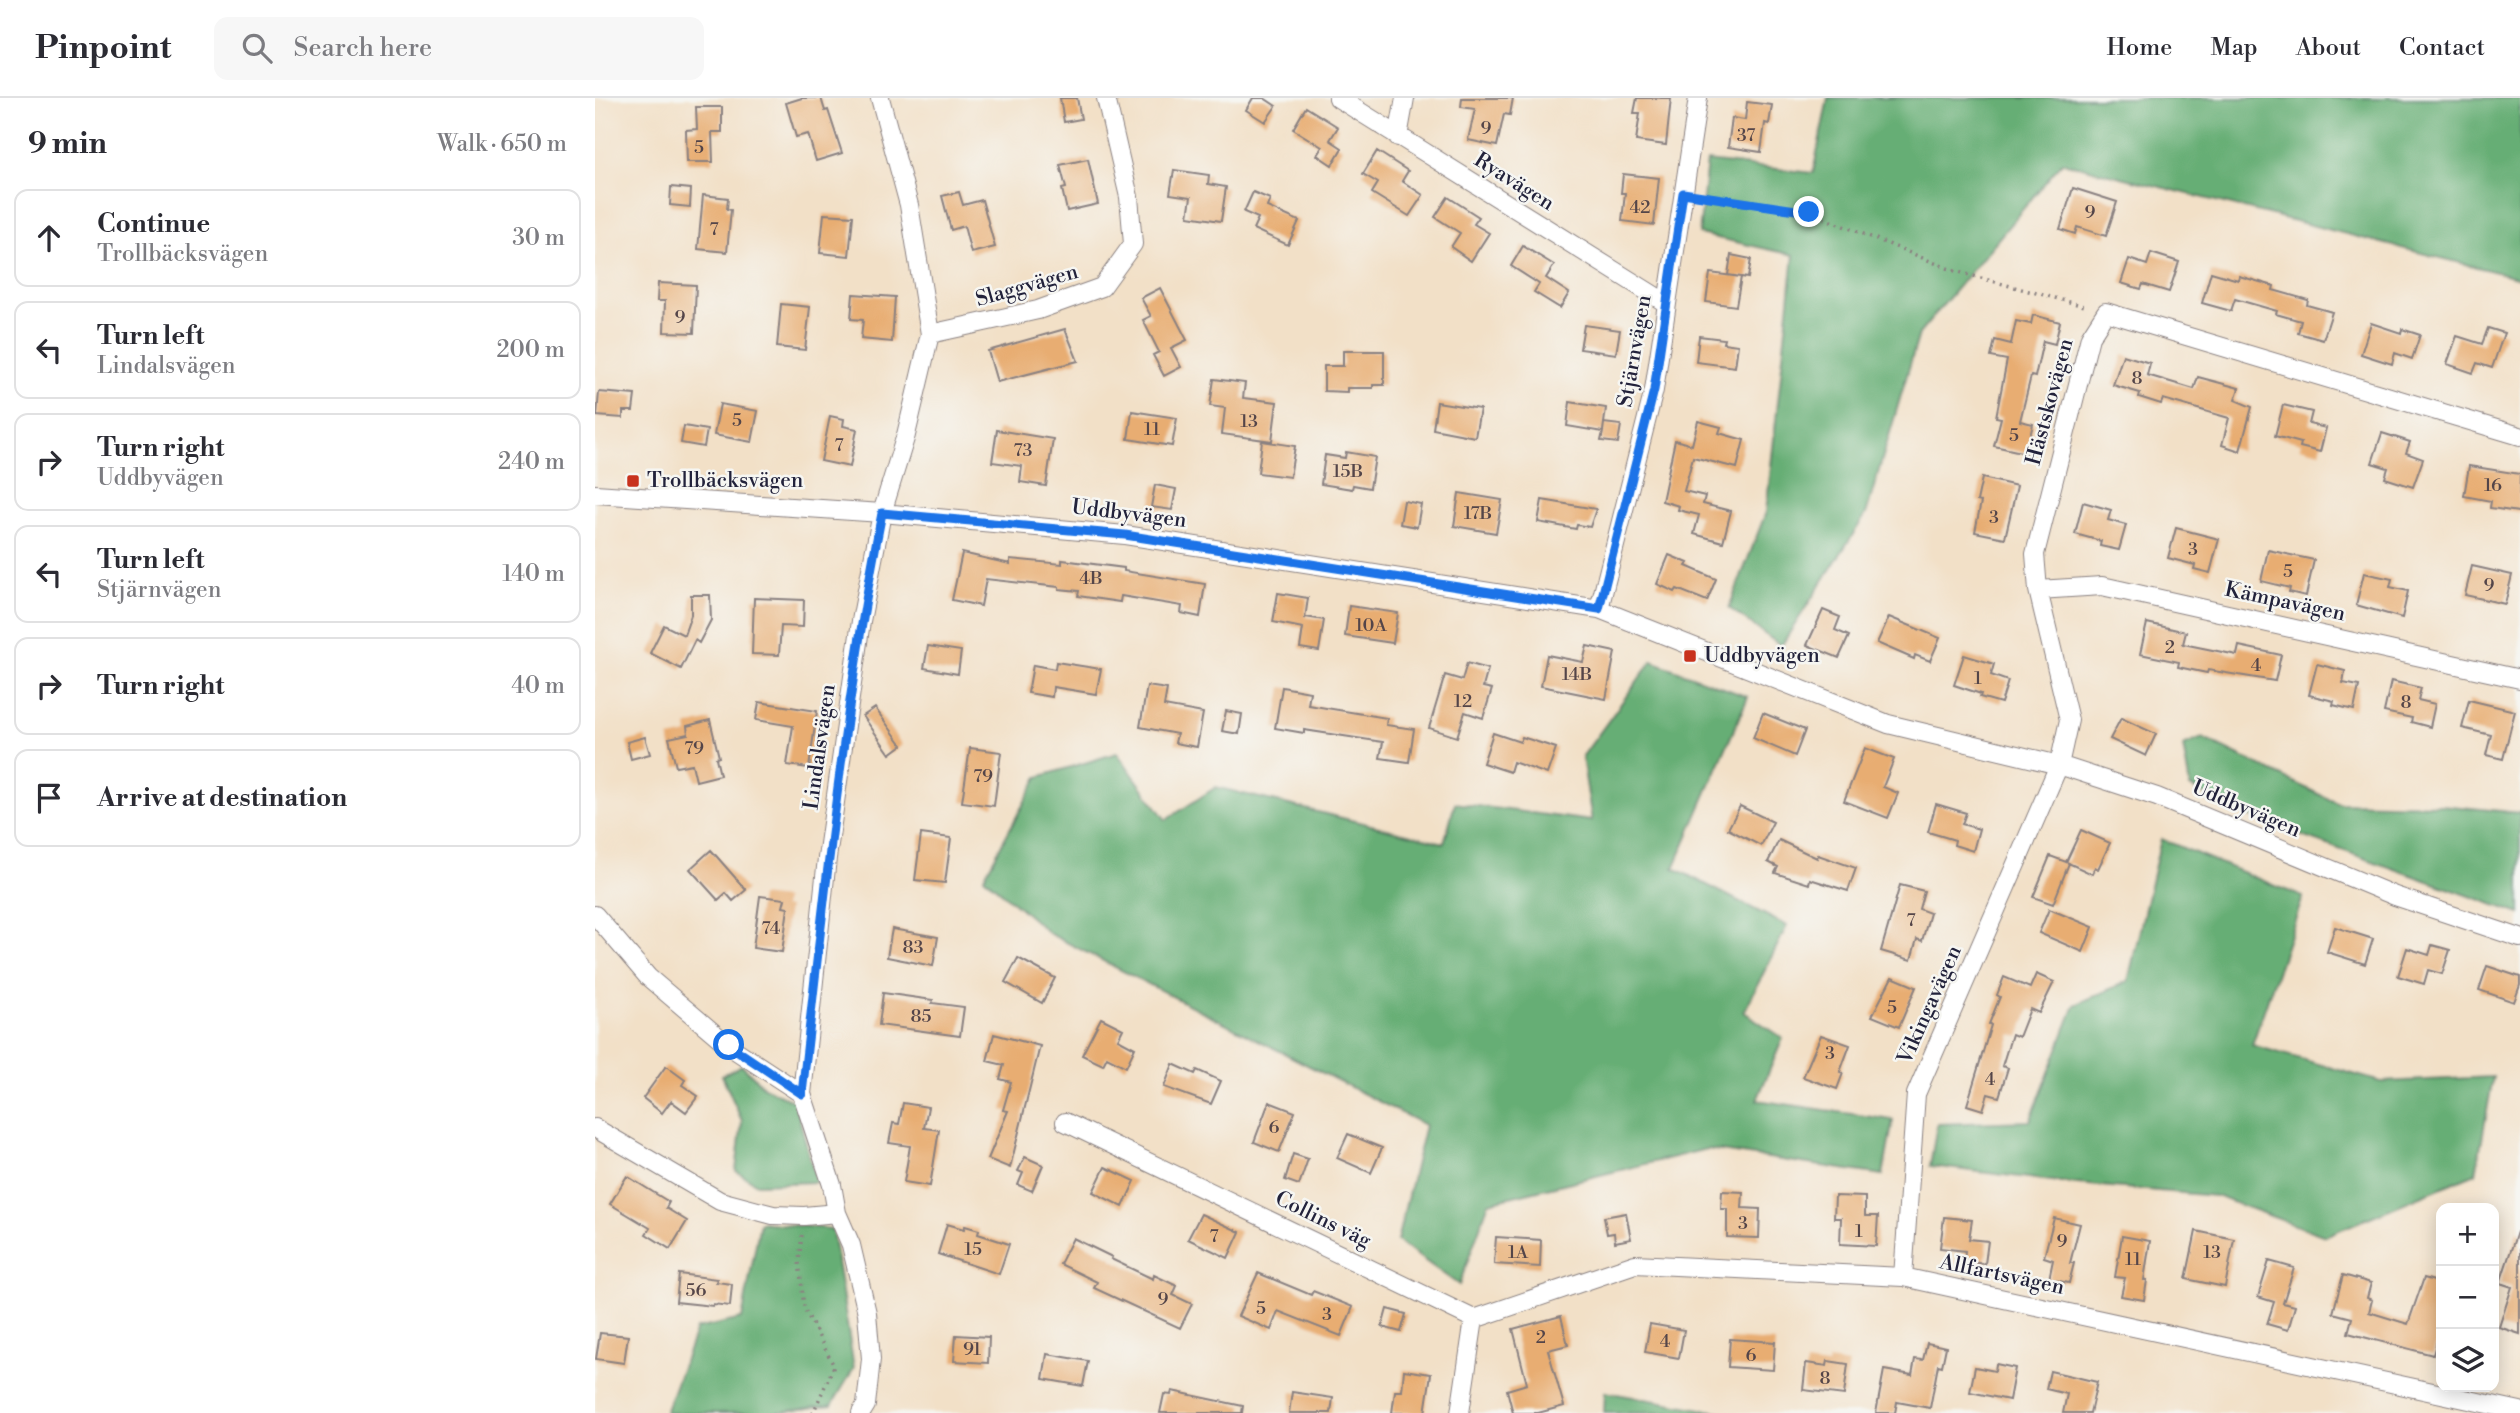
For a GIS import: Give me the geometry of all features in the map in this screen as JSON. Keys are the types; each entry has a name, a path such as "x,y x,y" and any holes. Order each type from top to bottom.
{"street":[{"name":"Lindalsvägen","path":"867,1410 871,1359 867,1313 851,1245 837,1213 832,1185 802,1094 827,858 861,621 882,513 906,435 930,334 909,205 880,98"},
{"name":"Slaggvägen","path":"930,334 1038,310 1103,287 1133,244 1129,197 1106,98"},
{"name":"Ryavägen","path":"1338,98 1667,303"},
{"path":"1398,137 1405,98"},
{"name":"Stjärnvägen","path":"1599,609 1654,390 1698,98"},
{"path":"2106,312 2520,436"},
{"name":"Hästskovägen","path":"2059,765 2069,720 2038,590 2035,554 2090,337 2106,312"},
{"name":"Uddbyvägen","path":"595,494 882,513 1125,535 1599,609 1888,724 2059,765 2157,797 2395,896 2520,938"},
{"name":"Kämpavägen","path":"2038,590 2102,586 2520,679"},
{"name":"Vikingavägen","path":"1903,1277 1916,1094 2059,765"},
{"path":"595,915 648,977 729,1045 802,1094"},
{"name":"Collins väg","path":"1065,1122 1474,1319"},
{"path":"595,1128 720,1201 773,1214 804,1216 837,1213"},
{"name":"Allfartsvägen","path":"1474,1319 1635,1264 1903,1277 2520,1411"},
{"path":"1460,1413 1474,1319"}],"path":[{"path":"1683,193 1809,212 1955,271 2106,312"},
{"path":"804,1216 799,1261 804,1308 834,1366 813,1413"}],"green space":[{"path":"1828,98 2520,98 2520,278 2062,162 1919,334 1866,514 1781,646 1729,608 1766,512 1794,255 1699,234 1707,161 1813,173"},
{"path":"1652,661 1748,697 1674,868 1787,926 1744,1012 1783,1038 1757,1100 1893,1120 1883,1175 1707,1149 1489,1202 1459,1285 1397,1241 1425,1125 1050,934 984,877 1038,777 1117,753 1166,820 1216,787 1444,843 1455,803 1592,821 1582,757"},
{"path":"2202,738 2337,803 2441,805 2520,813 2520,914 2258,820 2190,787 2183,746"},
{"path":"2161,839 2303,897 2252,1045 2381,1082 2493,1077 2476,1173 2325,1236 2216,1196 2077,1184 1930,1166 1937,1124 2030,1121 2075,1005 2128,981"},
{"path":"742,1065 764,1087 795,1102 816,1182 757,1184 736,1171 742,1121 722,1075"},
{"path":"760,1222 832,1229 854,1368 832,1405 772,1413 665,1413 696,1329 742,1319"},
{"path":"1605,1392 1724,1413 1604,1413"}],"building":[{"path":"802,98 821,98 825,111 828,110 842,153 816,161 808,134 796,137 786,103"},
{"path":"1060,98 1077,98 1081,119 1064,122"},
{"path":"1253,98 1264,98 1276,106 1265,122 1246,110"},
{"path":"1462,98 1513,98 1510,115 1504,114 1497,146 1468,140 1475,109 1461,107"},
{"path":"1637,98 1671,98 1666,145 1636,141 1640,113 1634,113"},
{"path":"1747,102 1772,105 1769,124 1765,123 1761,152 1728,147 1732,118 1745,120"},
{"path":"696,107 722,107 722,132 712,132 713,162 687,162 686,130 697,129"},
{"path":"1306,107 1338,127 1330,140 1342,148 1332,165 1317,155 1322,147 1293,129"},
{"path":"1377,151 1408,171 1402,181 1423,195 1409,216 1372,193 1378,183 1363,174"},
{"path":"1088,159 1098,204 1067,211 1062,189 1066,188 1060,165"},
{"path":"1174,170 1209,175 1208,184 1226,187 1221,221 1188,216 1191,197 1170,194"},
{"path":"1623,174 1659,178 1654,225 1622,221 1625,193 1621,193"},
{"path":"671,187 691,189 690,207 670,205"},
{"path":"2073,188 2117,202 2106,236 2077,227 2075,234 2060,229"},
{"path":"959,192 963,205 982,200 995,247 971,253 964,226 951,230 942,196"},
{"path":"1253,192 1270,199 1267,207 1299,221 1288,245 1253,229 1258,218 1244,212"},
{"path":"703,195 728,198 727,209 731,210 727,252 698,249"},
{"path":"1448,197 1479,217 1474,224 1489,233 1471,261 1451,247 1460,233 1435,217"},
{"path":"824,214 853,216 849,256 820,253"},
{"path":"1523,246 1554,265 1546,278 1569,293 1560,308 1534,292 1539,284 1511,266"},
{"path":"2151,253 2179,262 2169,292 2143,284 2141,289 2121,283 2129,259 2147,265"},
{"path":"1731,255 1751,259 1748,278 1728,275"},
{"path":"2211,272 2238,280 2239,276 2274,286 2273,290 2308,300 2307,305 2332,312 2323,340 2298,333 2301,321 2276,314 2277,311 2235,299 2231,311 2202,303"},
{"path":"1710,273 1741,277 1736,306 1706,302"},
{"path":"658,283 696,285 694,333 664,332 665,301 657,301"},
{"path":"1160,288 1187,340 1171,348 1181,367 1164,376 1153,355 1159,352 1143,320 1151,316 1141,298"},
{"path":"853,294 895,297 892,342 861,339 863,320 851,319"},
{"path":"781,304 810,307 805,350 777,347"},
{"path":"2033,315 2060,322 2055,344 2043,341 2035,377 2031,376 2020,421 2033,424 2026,453 1994,446 2001,418 1996,417 2007,360 1991,357 1995,340 2011,344 2016,321 2031,324"},
{"path":"2371,323 2401,333 2402,329 2420,335 2412,359 2395,353 2392,364 2361,354"},
{"path":"1584,325 1620,330 1616,354 1580,349"},
{"path":"2488,328 2504,333 2492,368 2477,363 2473,373 2447,364 2457,336 2482,344"},
{"path":"1065,329 1078,361 997,382 988,351"},
{"path":"1699,336 1724,339 1723,343 1738,345 1735,367 1696,362"},
{"path":"1343,351 1384,351 1384,385 1373,385 1373,388 1347,388 1347,392 1324,391 1324,366 1343,366"},
{"path":"2123,355 2150,363 2147,375 2194,389 2198,377 2239,388 2235,400 2252,407 2240,451 2222,445 2229,418 2163,399 2161,404 2139,397 2140,393 2113,385"},
{"path":"1214,379 1245,383 1243,398 1277,402 1272,441 1222,434 1225,408 1210,406"},
{"path":"599,392 635,395 633,411 623,411 623,418 597,416"},
{"path":"1437,402 1480,409 1475,437 1433,429"},
{"path":"1570,402 1606,408 1604,423 1621,425 1618,443 1601,441 1603,432 1567,426"},
{"path":"720,404 758,411 752,442 714,435"},
{"path":"2283,405 2312,412 2309,424 2326,428 2320,452 2300,447 2301,443 2275,436"},
{"path":"1132,411 1177,418 1172,446 1128,439"},
{"path":"830,416 844,419 843,426 857,429 850,467 821,461"},
{"path":"1698,421 1721,427 1719,433 1744,440 1737,468 1693,457 1684,491 1705,496 1703,504 1731,511 1723,542 1694,534 1699,515 1678,510 1679,506 1662,501 1675,440 1692,445"},
{"path":"684,426 707,430 704,447 681,443"},
{"path":"997,430 1053,439 1046,486 1020,482 1022,466 992,462"},
{"path":"2382,433 2410,442 2406,453 2423,459 2413,487 2385,478 2388,468 2372,463"},
{"path":"1262,441 1295,446 1290,477 1258,473"},
{"path":"1346,452 1375,457 1370,488 1353,485 1352,489 1321,484 1325,455 1345,458"},
{"path":"2469,466 2520,474 2519,512 2490,508 2491,501 2464,496"},
{"path":"1982,478 2017,486 2005,538 1975,532"},
{"path":"1155,485 1176,489 1172,510 1151,507"},
{"path":"1459,493 1502,500 1496,533 1454,526"},
{"path":"1542,500 1596,509 1590,527 1577,525 1576,529 1538,522"},
{"path":"1404,501 1421,504 1417,527 1400,524"},
{"path":"2083,502 2111,510 2108,520 2126,525 2119,550 2100,546 2101,541 2075,534"},
{"path":"2176,528 2219,539 2210,573 2194,569 2195,565 2168,558"},
{"path":"2268,550 2314,560 2306,596 2289,592 2290,588 2261,581"},
{"path":"962,553 1010,564 1010,559 1062,564 1062,560 1124,568 1124,571 1205,584 1200,617 1181,613 1182,606 1121,596 1120,602 1078,596 1079,591 1059,587 986,579 981,606 952,600"},
{"path":"1669,555 1716,579 1707,601 1657,584"},
{"path":"2472,566 2512,575 2505,604 2465,595"},
{"path":"2364,573 2392,579 2390,587 2408,591 2402,618 2356,605"},
{"path":"1278,593 1308,598 1305,617 1324,620 1319,651 1300,648 1303,628 1273,622"},
{"path":"691,595 710,595 711,620 699,643 695,640 681,669 650,653 664,625 684,635 691,615"},
{"path":"754,598 804,600 803,627 781,626 779,655 752,654"},
{"path":"1349,606 1398,613 1393,643 1345,636"},
{"path":"1823,610 1840,617 1835,630 1849,636 1839,658 1807,645"},
{"path":"1889,617 1940,638 1930,661 1915,655 1914,659 1877,643"},
{"path":"2147,623 2186,632 2183,644 2237,655 2239,646 2281,655 2275,681 2208,670 2207,673 2178,667 2179,662 2140,654"},
{"path":"928,646 961,651 958,674 924,668"},
{"path":"1587,646 1615,652 1606,699 1541,686 1547,655 1583,662"},
{"path":"1964,655 1994,664 1991,675 2008,681 2001,703 1954,685"},
{"path":"1056,662 1101,669 1096,694 1053,687 1052,697 1028,693 1033,665 1055,669"},
{"path":"1467,663 1488,669 1483,687 1492,689 1483,718 1465,712 1457,737 1429,728 1445,675 1462,680"},
{"path":"2317,664 2345,671 2343,683 2359,686 2354,710 2333,705 2334,701 2309,695"},
{"path":"2391,681 2421,688 2418,700 2435,704 2430,727 2411,722 2412,718 2384,712"},
{"path":"1147,686 1167,689 1164,706 1203,713 1197,747 1175,743 1177,734 1140,727"},
{"path":"1282,687 1310,692 1308,705 1387,718 1386,725 1414,729 1409,762 1380,758 1383,742 1275,728"},
{"path":"2469,700 2515,711 2503,759 2486,755 2491,735 2462,728"},
{"path":"759,702 817,711 809,768 787,765 793,726 756,720"},
{"path":"875,708 902,745 890,754 863,716"},
{"path":"1226,711 1242,714 1239,734 1222,731"},
{"path":"1763,713 1805,730 1795,756 1753,738"},
{"path":"2121,718 2156,734 2146,756 2110,739"},
{"path":"710,720 719,757 716,758 720,775 696,781 692,764 676,767 669,738 688,734 687,726"},
{"path":"1493,733 1520,742 1522,737 1556,748 1547,774 1513,762 1510,772 1483,763"},
{"path":"645,737 650,754 631,759 627,742"},
{"path":"970,748 1001,752 994,806 962,802"},
{"path":"1865,748 1894,759 1883,787 1898,793 1888,818 1844,801"},
{"path":"1936,804 1966,813 1962,824 1979,829 1973,851 1954,845 1955,840 1928,832"},
{"path":"1740,806 1773,822 1761,846 1728,829"},
{"path":"2081,830 2110,843 2098,869 2095,867 2092,874 2066,862"},
{"path":"921,834 951,838 945,883 915,880"},
{"path":"1779,840 1817,858 1818,855 1856,868 1848,891 1810,879 1809,884 1775,873 1778,867 1768,862"},
{"path":"711,850 746,890 733,901 726,893 718,900 690,869"},
{"path":"2050,856 2069,863 2053,904 2033,897"},
{"path":"1900,885 1924,891 1919,909 1930,913 1922,941 1917,939 1911,960 1881,951"},
{"path":"760,896 785,899 783,907 788,908 782,952 753,948"},
{"path":"2049,909 2093,927 2083,952 2039,933"},
{"path":"2335,927 2373,939 2365,964 2327,952"},
{"path":"892,929 938,937 933,966 887,957"},
{"path":"2432,945 2450,950 2442,974 2428,970 2424,984 2398,976 2407,948 2429,955"},
{"path":"1018,958 1055,978 1042,1003 1005,982"},
{"path":"2487,966 2520,977 2514,1002 2479,990"},
{"path":"2036,974 2054,982 2039,1013 2030,1009 2019,1037 2012,1034 2002,1066 2008,1068 1999,1097 1988,1094 1983,1110 1967,1105 2004,977 2030,988"},
{"path":"1892,977 1916,987 1899,1027 1872,1016"},
{"path":"883,993 964,1007 960,1036 879,1025"},
{"path":"1101,1018 1123,1029 1118,1039 1135,1048 1126,1067 1107,1057 1103,1065 1082,1055"},
{"path":"994,1034 1040,1046 1010,1168 988,1159 1008,1111 1003,1110 1011,1082 1000,1079 1004,1065 987,1061"},
{"path":"1821,1035 1850,1045 1837,1089 1803,1077"},
{"path":"1173,1064 1195,1074 1197,1070 1221,1081 1211,1104 1164,1087"},
{"path":"666,1066 685,1080 682,1085 698,1096 686,1112 671,1101 662,1113 643,1098"},
{"path":"1269,1102 1295,1112 1279,1152 1254,1142"},
{"path":"903,1103 928,1107 924,1128 939,1130 930,1186 904,1182 910,1146 889,1143 893,1123 899,1124"},
{"path":"1348,1134 1382,1148 1371,1173 1337,1158"},
{"path":"1293,1154 1308,1159 1299,1185 1285,1180"},
{"path":"1025,1157 1043,1165 1032,1191 1018,1185 1023,1173 1018,1171"},
{"path":"1105,1167 1135,1181 1123,1207 1093,1192"},
{"path":"627,1176 669,1202 666,1208 687,1221 670,1249 646,1234 650,1228 610,1204"},
{"path":"1722,1191 1743,1192 1742,1208 1760,1209 1759,1238 1727,1237 1727,1209 1721,1209"},
{"path":"1835,1196 1865,1197 1865,1216 1878,1216 1876,1246 1840,1244 1841,1218 1834,1218"},
{"path":"1626,1213 1631,1239 1615,1242 1614,1233 1607,1234 1604,1217"},
{"path":"1201,1214 1240,1232 1228,1258 1188,1239"},
{"path":"1944,1217 1972,1220 1969,1239 1988,1241 1985,1264 1964,1261 1965,1251 1940,1248"},
{"path":"2054,1218 2080,1224 2070,1263 2074,1263 2069,1283 2049,1279 2053,1260 2044,1257"},
{"path":"947,1224 979,1230 978,1234 1009,1244 999,1274 938,1254"},
{"path":"2196,1231 2234,1239 2225,1287 2186,1279"},
{"path":"2517,1232 2520,1232 2520,1334 2499,1327 2512,1287 2500,1283"},
{"path":"2122,1236 2150,1241 2144,1300 2121,1296 2125,1278 2115,1277"},
{"path":"1496,1237 1541,1240 1540,1267 1494,1264"},
{"path":"1073,1238 1153,1279 1154,1275 1177,1286 1173,1295 1192,1304 1180,1328 1094,1288 1097,1282 1060,1264"},
{"path":"2269,1261 2294,1268 2283,1303 2295,1306 2288,1330 2267,1324 2274,1302 2258,1297"},
{"path":"1258,1273 1311,1295 1313,1291 1353,1307 1341,1336 1278,1311 1271,1330 1238,1316"},
{"path":"679,1274 717,1279 716,1282 732,1284 730,1306 676,1302"},
{"path":"2343,1275 2371,1283 2367,1298 2372,1300 2369,1312 2408,1324 2424,1278 2436,1282 2436,1344 2433,1355 2348,1333 2352,1318 2333,1313"},
{"path":"1387,1309 1406,1314 1401,1332 1382,1327"},
{"path":"1561,1316 1568,1345 1548,1350 1564,1406 1538,1413 1513,1413 1507,1390 1527,1384 1513,1329"},
{"path":"1650,1324 1684,1330 1679,1358 1645,1352"},
{"path":"600,1333 628,1336 624,1363 596,1359"},
{"path":"956,1335 989,1337 988,1363 954,1361"},
{"path":"1730,1339 1775,1342 1773,1370 1728,1367"},
{"path":"1927,1343 1946,1347 1942,1366 1938,1365 1930,1408 1897,1402 1895,1413 1876,1413 1884,1370 1912,1375 1915,1359 1923,1360"},
{"path":"1047,1354 1088,1361 1083,1386 1043,1379"},
{"path":"1828,1361 1848,1364 1844,1395 1803,1390 1806,1363 1827,1366"},
{"path":"1996,1364 2015,1368 2009,1400 1970,1392 1975,1367 1995,1371"},
{"path":"1404,1370 1431,1374 1425,1413 1392,1413 1395,1391 1402,1391"},
{"path":"2050,1371 2097,1382 2090,1413 2063,1413 2067,1394 2046,1389"},
{"path":"1172,1391 1243,1406 1242,1413 1160,1413 1164,1394 1171,1395"},
{"path":"1292,1392 1333,1398 1331,1413 1289,1413"}],"place":[{"name":"Trollbäcksvägen","path":"633,481"},
{"name":"Uddbyvägen","path":"1690,656"}],"route":[{"path":"729,1045 802,1094 827,858 861,621 882,513 1125,535 1599,609 1654,390 1683,193 1809,212"}]}
